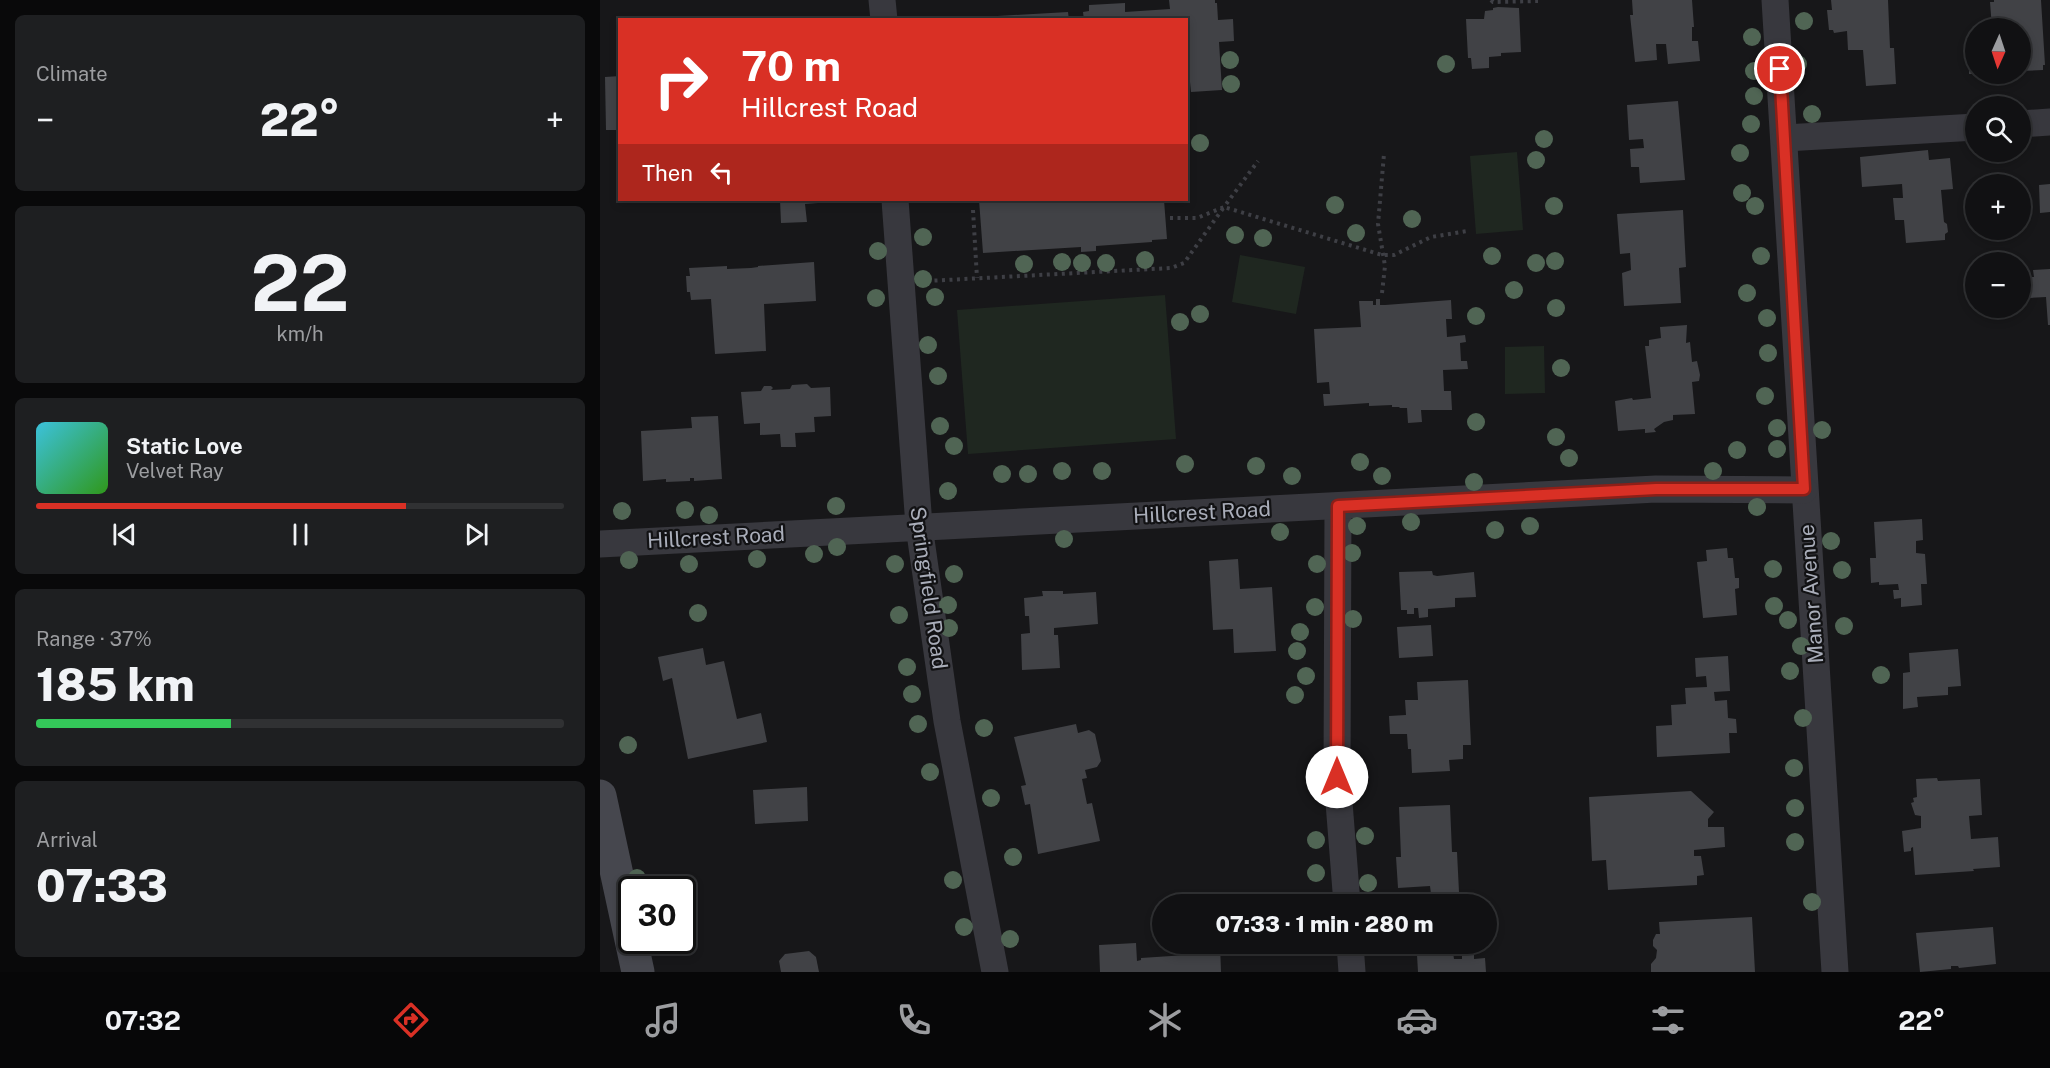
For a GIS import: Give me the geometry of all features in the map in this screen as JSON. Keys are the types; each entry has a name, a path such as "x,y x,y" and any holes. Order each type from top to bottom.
{"street":[{"path":"882,0 884,18"},
{"name":"Manor Avenue","path":"1775,0 1835,972"},
{"path":"2031,123 2050,122"},
{"path":"1785,138 1965,128"},
{"name":"Springfield Road","path":"895,201 919,526 948,721 995,972"},
{"name":"Hillcrest Road","path":"600,544 1656,489 1804,489"},
{"path":"1338,506 1337,777 1346,894"},
{"path":"600,796 638,972"},
{"path":"1351,954 1352,972"}],"path":[{"path":"1491,0 1493,2 1538,1"},
{"path":"1382,293 1385,266 1378,224 1384,154"},
{"path":"901,283 1171,268 1184,263 1258,161"},
{"path":"1170,218 1197,218 1224,207 1382,255 1394,255 1431,237 1467,231"},
{"path":"973,210 977,278"}],"shaded area":[{"path":"1517,152 1523,230 1476,234 1470,156"},
{"path":"1240,255 1305,267 1296,314 1232,302"},
{"path":"1165,295 1176,439 968,454 957,310"},
{"path":"1544,346 1545,393 1505,394 1505,347"}],"building":[{"path":"1169,0 1215,0 1218,20 1233,19 1234,41 1219,42 1222,90 1191,92 1190,82 1188,82 1188,18 1084,18 1083,12 1089,11 1089,5 1125,3 1125,12 1170,9"},
{"path":"1632,0 1692,0 1694,27 1692,27 1692,41 1698,41 1700,61 1668,64 1666,44 1656,44 1657,60 1635,62 1630,15 1633,15"},
{"path":"1831,0 1888,0 1890,48 1894,48 1896,84 1866,86 1863,50 1848,50 1847,31 1834,33 1833,30 1829,30 1827,10 1832,10"},
{"path":"1994,0 2041,0 2045,65 2043,65 2043,70 2031,71 2031,18 1991,18 1990,2"},
{"path":"1498,7 1519,8 1521,52 1501,53 1501,56 1489,57 1489,68 1472,69 1471,58 1468,58 1466,19 1484,19 1485,11"},
{"path":"1068,12 1069,18 981,18"},
{"path":"618,76 618,130 606,130 605,77"},
{"path":"1678,101 1685,180 1640,183 1639,167 1631,167 1630,149 1644,148 1643,139 1629,140 1627,105"},
{"path":"1928,150 1929,160 1950,158 1953,189 1941,190 1944,222 1947,224 1948,232 1945,234 1945,240 1906,243 1904,220 1895,220 1893,198 1903,198 1902,184 1862,187 1860,157"},
{"path":"2050,184 2050,212 2040,213 2039,185"},
{"path":"780,201 818,201 818,203 805,204 807,222 781,223"},
{"path":"979,201 1164,201 1167,239 1096,246 1096,251 1081,252 1081,247 983,253"},
{"path":"1683,210 1686,267 1679,268 1681,303 1624,306 1622,273 1631,270 1630,253 1620,254 1617,214"},
{"path":"814,262 816,301 764,304 766,351 715,354 711,299 691,300 690,292 687,292 686,276 690,276 689,268 727,266 727,269 751,268"},
{"path":"2050,269 2050,325 2048,325 2046,297 2031,298 2033,270"},
{"path":"1376,299 1380,299 1380,305 1451,300 1452,319 1446,319 1447,337 1465,335 1466,342 1460,343 1461,361 1467,361 1468,369 1443,370 1444,391 1451,391 1452,410 1421,410 1422,422 1408,423 1407,408 1392,407 1392,405 1369,406 1369,403 1324,406 1323,394 1330,394 1329,382 1317,383 1314,329 1361,327 1359,301 1373,301 1373,305 1376,305"},
{"path":"1687,325 1686,343 1690,342 1692,362 1697,361 1700,375 1699,381 1692,382 1695,414 1673,415 1673,420 1664,422 1654,429 1656,432 1645,433 1645,429 1618,431 1615,401 1651,398 1645,346 1649,346 1649,340 1661,338 1660,327"},
{"path":"807,384 811,388 830,387 831,416 814,417 815,432 795,433 796,447 781,447 780,434 760,435 760,423 744,424 741,392 761,391 764,386 771,386 773,388 771,390 790,389 792,385"},
{"path":"718,416 722,479 694,481 694,478 690,478 690,481 666,482 666,479 643,481 641,431 692,428 691,417"},
{"path":"1922,519 1923,540 1916,541 1916,553 1925,554 1927,584 1921,584 1922,605 1901,607 1901,598 1894,599 1893,590 1899,590 1898,584 1871,583 1870,558 1876,558 1874,522"},
{"path":"1727,548 1728,558 1733,558 1735,578 1739,578 1739,588 1735,589 1737,615 1703,618 1697,562 1707,561 1706,550"},
{"path":"1238,559 1240,589 1272,587 1276,651 1234,653 1233,629 1213,630 1209,561"},
{"path":"1432,571 1433,575 1437,576 1474,572 1476,597 1455,598 1455,607 1428,609 1428,617 1419,618 1418,608 1414,608 1414,614 1407,614 1407,610 1401,610 1399,572"},
{"path":"1042,591 1063,591 1063,594 1096,592 1098,624 1054,628 1054,635 1058,635 1060,668 1022,670 1021,634 1030,633 1029,616 1025,616 1024,598 1043,596"},
{"path":"1431,625 1433,656 1399,658 1397,627"},
{"path":"703,648 706,665 724,661 737,719 761,713 767,742 688,759 672,678 663,681 658,657"},
{"path":"1958,649 1961,686 1948,687 1948,695 1917,697 1918,707 1903,709 1903,673 1910,672 1909,653"},
{"path":"1728,656 1730,691 1714,692 1715,701 1727,700 1728,718 1736,719 1737,733 1729,733 1730,753 1657,757 1656,726 1672,725 1671,705 1686,704 1685,688 1707,687 1706,676 1696,677 1695,658"},
{"path":"1468,680 1471,745 1463,745 1463,759 1449,760 1450,771 1412,773 1411,749 1408,749 1407,734 1390,734 1389,716 1406,715 1405,700 1418,700 1417,682"},
{"path":"1076,724 1078,733 1089,730 1095,734 1101,761 1097,767 1085,770 1087,778 1082,779 1087,804 1092,803 1100,841 1038,854 1030,804 1025,805 1021,786 1026,785 1014,737"},
{"path":"1937,778 1938,781 1980,779 1982,815 1969,816 1971,839 1998,837 2000,867 1915,875 1913,847 1911,851 1904,852 1902,831 1921,828 1921,816 1915,815 1911,803 1914,802 1913,798 1917,797 1916,779"},
{"path":"807,787 808,821 755,824 753,790"},
{"path":"1691,791 1714,812 1708,819 1708,827 1724,827 1725,847 1694,850 1694,856 1701,856 1704,875 1697,876 1697,885 1608,890 1606,860 1592,861 1589,797"},
{"path":"1450,805 1452,852 1457,852 1459,892 1431,894 1430,886 1398,888 1396,857 1401,857 1399,807"},
{"path":"1752,917 1755,972 1651,972 1651,964 1656,958 1657,950 1653,946 1653,940 1656,934 1660,934 1659,922"},
{"path":"1993,927 1996,964 1959,968 1951,966 1951,969 1920,972 1916,933"},
{"path":"1136,943 1137,961 1141,958 1220,954 1221,972 1100,972 1099,945"},
{"path":"809,951 816,957 819,972 781,972 779,961 785,954"},
{"path":"1453,954 1454,959 1462,959 1462,954 1474,954 1474,959 1485,958 1486,972 1418,972 1417,955"}],"route":[{"path":"1337,777 1338,506 1656,489 1804,489 1780,69"}]}
